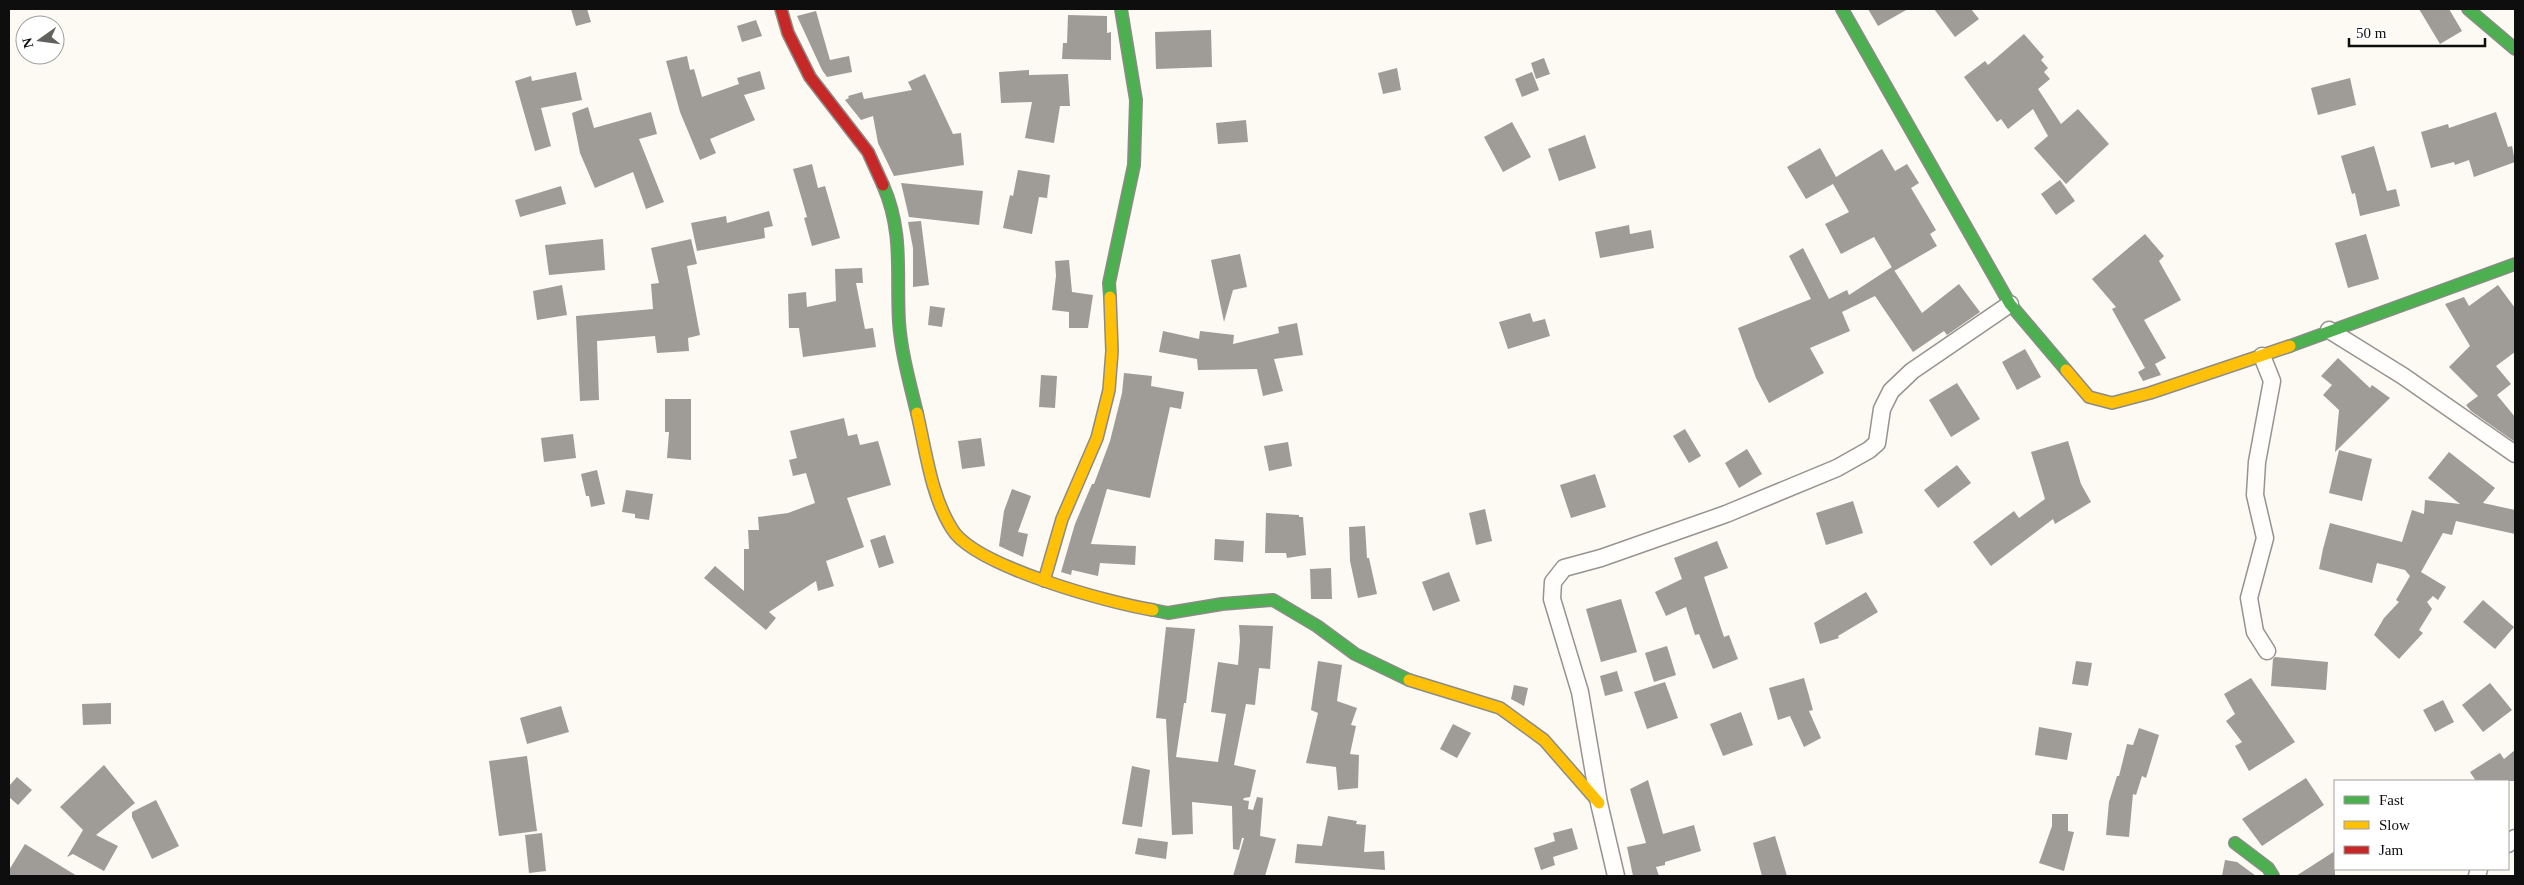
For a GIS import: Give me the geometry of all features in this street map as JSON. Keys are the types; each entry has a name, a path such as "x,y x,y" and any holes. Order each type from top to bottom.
{"street":[{"path":"781,9 788,32 810,78 868,152 888,197 899,248 899,323 909,381 937,496 952,530 969,548 1044,581 1120,605 1168,613 1222,604 1273,600 1317,626 1355,654 1408,680 1500,708 1544,740 1599,803"},
{"path":"1044,581 1062,519 1097,438 1109,390 1112,351 1109,283 1134,164 1136,100 1122,9"},
{"path":"1842,9 2010,304 2089,397 2112,404 2262,356 2329,330 2515,264"},
{"path":"2468,9 2515,49"},
{"path":"1616,876 1599,803 1580,692 1552,599 1553,582 1564,568 1601,558 1726,514 1837,468 1869,450 1877,444 1882,410 1891,391 1912,371 2010,304"},
{"path":"2329,330 2403,376 2515,454"},
{"path":"2262,356 2272,380 2257,462 2255,495 2265,538 2249,598 2255,632 2267,651"},
{"path":"2235,843 2268,868 2274,876"}],"building":[{"path":"571,9 587,9 591,22 576,26"},
{"path":"1868,9 1908,9 1878,26"},
{"path":"1934,9 1971,9 1979,19 1955,37"},
{"path":"2419,9 2449,9 2462,31 2440,44"},
{"path":"816,11 830,60 849,56 852,72 827,77 822,70 797,16"},
{"path":"1068,15 1107,16 1107,33 1111,32 1111,60 1062,59 1063,43 1067,43"},
{"path":"756,20 762,36 742,42 737,26"},
{"path":"1211,30 1212,67 1156,69 1155,32"},
{"path":"2024,34 2044,57 2041,60 2048,68 2044,72 2050,79 2038,89 2061,124 2078,109 2109,144 2066,184 2034,148 2048,136 2033,109 2008,129 2001,119 1997,122 1964,77 1985,61 1988,65"},
{"path":"687,56 690,70 694,69 702,97 739,84 737,78 760,71 765,89 744,95 755,120 710,139 716,153 700,160 680,112 666,61"},
{"path":"1544,58 1550,74 1536,79 1531,63"},
{"path":"1397,68 1401,90 1383,94 1378,73"},
{"path":"1029,70 1029,75 1068,74 1070,106 1060,106 1054,143 1025,138 1032,102 1001,103 999,72"},
{"path":"576,72 582,100 541,108 551,146 535,151 515,81 531,76 532,81"},
{"path":"1532,72 1539,90 1522,97 1515,79"},
{"path":"925,74 953,134 961,133 964,165 894,176 878,143 873,116 861,120 845,100 849,98 848,96 862,92 864,99 912,90 908,82"},
{"path":"2350,78 2356,105 2318,115 2311,88"},
{"path":"588,107 594,128 651,112 657,134 639,139 664,202 646,209 633,172 595,188 580,153 572,113"},
{"path":"2496,112 2508,147 2512,146 2515,162 2474,177 2469,160 2455,165 2454,162 2431,168 2421,132 2448,124 2449,128"},
{"path":"1246,120 1248,142 1218,144 1216,123"},
{"path":"1512,122 1531,157 1503,172 1484,137"},
{"path":"1585,135 1596,168 1559,181 1548,149"},
{"path":"2374,146 2387,191 2396,189 2400,206 2360,216 2355,193 2352,194 2341,156"},
{"path":"1820,148 1836,177 1882,149 1895,171 1907,164 1919,183 1911,188 1936,230 1930,234 1937,246 1894,271 1874,237 1841,254 1825,224 1849,212 1833,184 1806,199 1787,167"},
{"path":"812,164 818,188 825,186 840,238 812,246 804,218 807,217 793,169"},
{"path":"1018,170 1050,175 1047,198 1039,197 1032,234 1003,228 1010,195 1013,196"},
{"path":"2060,180 2075,201 2056,215 2041,194"},
{"path":"901,183 983,191 979,225 909,217"},
{"path":"561,186 566,204 520,217 515,200"},
{"path":"769,211 773,226 764,228 765,238 697,251 691,223 726,216 727,223"},
{"path":"921,221 929,285 913,287 913,248 908,222"},
{"path":"1629,225 1630,234 1651,230 1654,248 1600,258 1595,232"},
{"path":"2145,234 2164,256 2159,261 2181,300 2144,320 2166,358 2155,364 2161,375 2143,381 2138,372 2145,368 2112,309 2116,307 2092,279"},
{"path":"2366,234 2379,279 2348,288 2335,243"},
{"path":"603,239 605,270 549,275 545,245"},
{"path":"691,239 697,264 687,266 700,335 688,338 689,351 657,353 655,336 597,341 599,400 580,401 576,316 653,309 651,284 659,283 651,248"},
{"path":"1803,248 1829,299 1847,290 1849,295 1892,267 1922,313 1959,284 1980,312 1947,335 1944,331 1913,352 1875,296 1842,312 1850,331 1810,348 1824,373 1769,403 1756,378 1738,328 1811,299 1789,256"},
{"path":"1240,254 1247,287 1233,290 1224,322 1211,260"},
{"path":"1069,260 1072,292 1093,295 1088,328 1069,328 1069,312 1052,310 1056,276 1055,261"},
{"path":"862,268 863,283 856,283 865,329 873,328 876,347 803,357 799,328 789,328 788,294 806,292 807,307 836,301 835,269"},
{"path":"562,285 567,315 537,320 533,291"},
{"path":"2498,285 2515,308 2515,352 2496,366 2511,384 2497,395 2515,417 2515,442 2471,411 2466,405 2478,396 2449,367 2470,346 2445,304 2464,297 2469,306"},
{"path":"930,306 945,308 942,327 928,325"},
{"path":"1530,313 1533,322 1545,319 1550,336 1508,349 1499,322"},
{"path":"1297,323 1303,355 1274,359 1283,391 1263,396 1257,369 1198,370 1197,359 1159,352 1163,331 1199,339 1200,331 1234,335 1233,344 1279,333 1278,327"},
{"path":"2025,349 2041,377 2017,390 2002,362"},
{"path":"2338,358 2370,388 2372,385 2390,398 2335,452 2339,410 2323,395 2332,385 2321,376"},
{"path":"1124,373 1152,376 1151,386 1184,392 1181,409 1170,407 1150,498 1107,489 1091,544 1136,546 1135,565 1100,563 1098,576 1072,570 1071,575 1061,572 1075,524 1092,484 1094,484 1110,441 1122,393"},
{"path":"1041,375 1057,376 1055,408 1039,407"},
{"path":"1957,383 1980,419 1951,437 1929,400"},
{"path":"665,399 691,399 691,460 667,458 669,432 665,432"},
{"path":"844,418 848,436 857,434 860,445 878,441 891,485 847,498 864,547 826,561 834,586 818,591 816,581 769,612 776,618 766,630 704,578 715,566 744,591 744,549 749,549 748,530 759,530 758,517 788,513 815,503 806,473 793,476 789,460 797,458 790,431"},
{"path":"1685,429 1701,456 1689,463 1673,436"},
{"path":"573,434 576,458 544,462 541,438"},
{"path":"981,438 985,466 962,469 958,441"},
{"path":"2068,441 2081,484 2091,502 2055,524 2053,519 1991,566 1973,542 2014,511 2019,518 2045,499 2031,452"},
{"path":"1288,442 1292,466 1269,471 1264,446"},
{"path":"1747,449 1762,474 1739,488 1725,463"},
{"path":"2339,450 2372,459 2362,501 2329,493"},
{"path":"2449,452 2495,488 2483,503 2515,510 2515,534 2456,521 2452,535 2443,533 2421,572 2446,587 2438,600 2433,596 2427,602 2432,609 2419,630 2423,633 2399,659 2374,635 2384,618 2399,602 2396,600 2410,576 2405,570 2377,563 2372,583 2319,569 2323,549 2330,523 2402,542 2412,510 2424,514 2425,500 2460,504 2428,478"},
{"path":"1957,465 1971,483 1938,508 1924,490"},
{"path":"597,470 605,504 591,507 589,496 586,496 581,474"},
{"path":"1595,474 1606,507 1571,518 1560,485"},
{"path":"1012,489 1031,496 1018,532 1028,534 1023,557 999,546 1004,511"},
{"path":"626,490 653,494 649,520 635,518 635,514 622,512"},
{"path":"1853,501 1863,533 1826,545 1816,513"},
{"path":"1485,509 1492,541 1476,545 1469,513"},
{"path":"1266,513 1299,515 1299,517 1303,517 1306,555 1287,558 1286,553 1265,553"},
{"path":"1365,526 1367,558 1369,558 1377,594 1358,598 1350,561 1349,527"},
{"path":"885,535 894,563 879,568 870,540"},
{"path":"1215,539 1244,541 1243,562 1214,560"},
{"path":"1717,541 1728,568 1704,577 1724,637 1729,635 1738,659 1713,669 1699,634 1695,635 1686,607 1666,616 1655,592 1682,579 1674,558"},
{"path":"1331,568 1332,599 1311,599 1310,569"},
{"path":"1449,572 1460,601 1433,611 1422,582"},
{"path":"1866,592 1878,612 1838,636 1839,638 1820,644 1814,623"},
{"path":"1621,599 1637,652 1601,662 1586,609"},
{"path":"2483,600 2514,627 2495,649 2463,622"},
{"path":"1239,625 1273,626 1270,669 1259,668 1255,705 1246,704 1234,765 1256,770 1250,797 1243,800 1249,801 1248,809 1253,810 1257,797 1263,798 1260,836 1276,839 1265,876 1233,876 1244,838 1242,838 1239,850 1233,849 1232,806 1192,802 1193,834 1172,835 1166,719 1156,718 1166,627 1195,629 1186,703 1184,703 1176,757 1218,762 1226,714 1211,712 1218,662 1238,665"},
{"path":"1667,646 1676,675 1654,682 1645,653"},
{"path":"2275,657 2328,662 2326,690 2271,686 2273,659"},
{"path":"1318,661 1342,665 1337,701 1357,708 1351,725 1356,726 1350,754 1359,755 1358,788 1338,790 1336,767 1306,763 1318,713 1311,710"},
{"path":"2076,661 2092,663 2088,686 2072,684"},
{"path":"1617,671 1623,691 1605,696 1600,676"},
{"path":"1804,678 1813,710 1809,711 1821,738 1804,747 1790,716 1778,720 1769,688"},
{"path":"2251,678 2295,742 2249,771 2235,746 2242,742 2226,721 2235,714 2224,694"},
{"path":"1665,682 1678,718 1647,729 1634,692"},
{"path":"2490,683 2512,710 2483,732 2462,705"},
{"path":"1514,685 1528,688 1524,706 1511,699"},
{"path":"2443,700 2454,722 2435,732 2423,710"},
{"path":"111,703 111,724 83,725 82,704"},
{"path":"561,706 569,732 527,744 520,718"},
{"path":"1741,712 1753,745 1723,756 1710,724"},
{"path":"1453,724 1471,733 1457,758 1440,749"},
{"path":"2039,727 2072,733 2067,760 2035,755"},
{"path":"2139,728 2159,735 2146,778 2142,776 2136,795 2133,794 2129,837 2106,835 2109,802 2117,776 2119,776 2127,744 2133,745"},
{"path":"2515,750 2515,781 2475,780 2470,772 2500,753 2504,759"},
{"path":"527,756 537,831 499,836 489,761"},
{"path":"104,765 135,803 96,835 118,846 104,871 73,854 67,857 83,830 60,807"},
{"path":"1132,766 1150,770 1142,827 1122,824"},
{"path":"17,777 32,790 18,805 9,797 9,786"},
{"path":"2306,778 2324,805 2262,846 2242,819"},
{"path":"1648,780 1663,834 1694,825 1701,851 1665,862 1665,865 1656,867 1659,876 1633,876 1627,847 1646,843 1630,789"},
{"path":"156,800 179,846 152,859 132,817 132,812"},
{"path":"2052,814 2068,814 2068,831 2074,832 2064,871 2039,863 2052,826"},
{"path":"1328,816 1357,821 1356,824 1366,825 1364,852 1384,851 1385,870 1295,863 1297,844 1322,846"},
{"path":"1572,828 1578,849 1553,857 1555,865 1541,870 1534,848 1555,841 1553,833"},
{"path":"542,833 546,871 529,873 525,835"},
{"path":"1775,836 1787,876 1762,876 1753,843"},
{"path":"1138,838 1168,842 1166,859 1135,854"},
{"path":"25,844 77,876 9,876 9,870"},
{"path":"2334,852 2335,876 2296,876"},
{"path":"2225,860 2237,862 2256,876 2222,876"}],"traffic: fast":[{"path":"1110,297 1109,283 1134,165 1136,100 1121,9"},
{"path":"1842,9 2010,304 2066,370"},
{"path":"2468,9 2515,49"},
{"path":"883,185 894,220 898,253 900,333 917,413"},
{"path":"2290,346 2515,264"},
{"path":"1153,610 1168,613 1222,604 1273,600 1317,626 1355,654 1409,680"},
{"path":"2235,843 2268,868 2273,876"}],"traffic: slow":[{"path":"1044,581 1062,519 1097,438 1109,390 1112,351 1110,297"},
{"path":"2066,370 2089,397 2112,403 2150,393 2290,346"},
{"path":"917,413 930,473 939,502 952,529 965,543 1014,569 1044,581 1106,600 1153,610"},
{"path":"1409,680 1500,708 1544,740 1599,803"}],"traffic: jam":[{"path":"781,9 788,33 810,77 868,152 883,185"}]}
